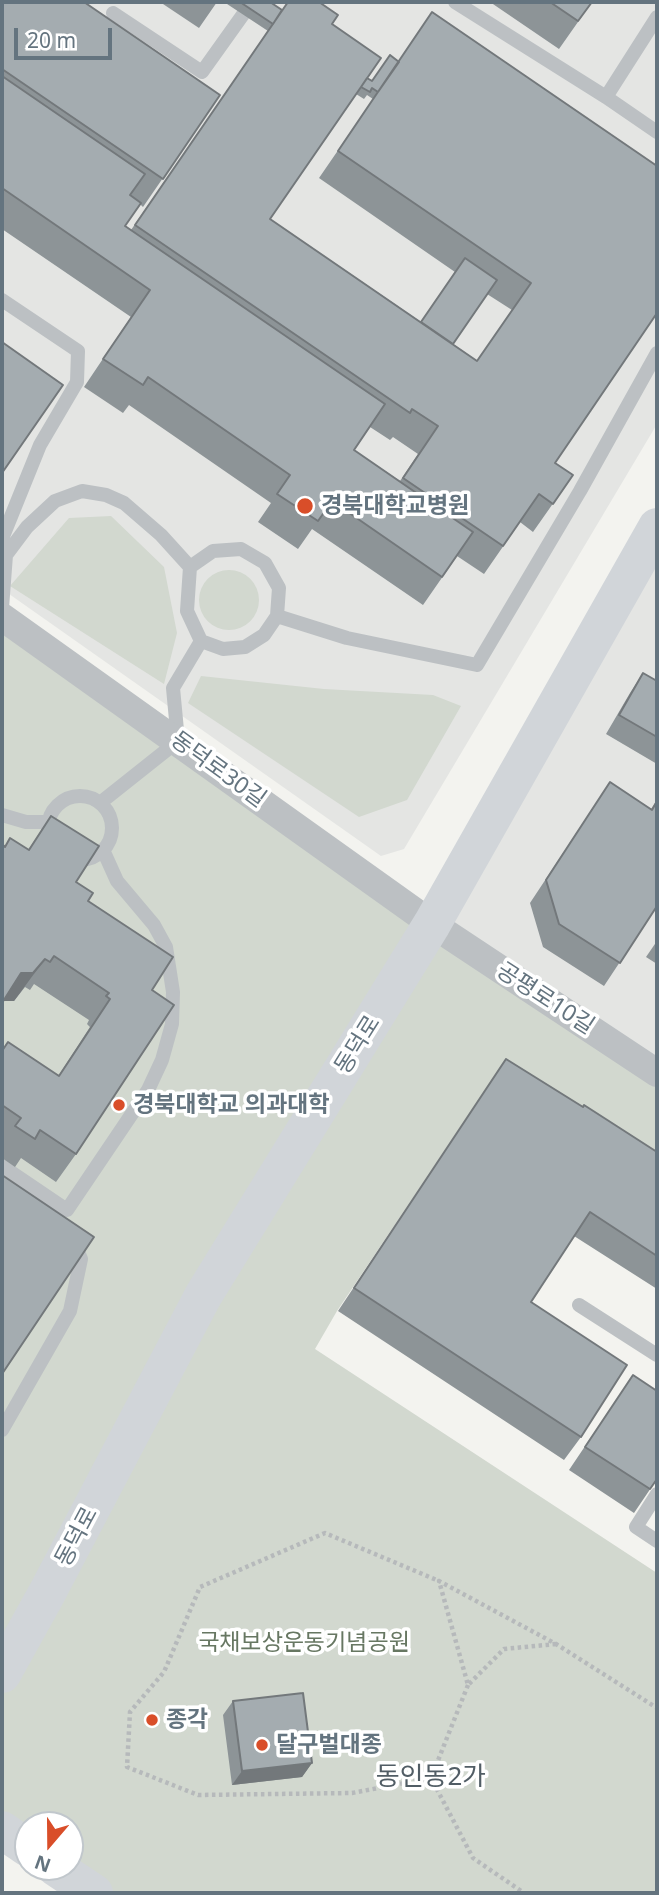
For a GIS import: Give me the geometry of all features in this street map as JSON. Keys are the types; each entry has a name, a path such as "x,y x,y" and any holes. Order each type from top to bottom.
{"main road":[{"name":"동덕로","path":"2,1674 203,1296 432,924 657,527"},
{"path":"75,1881 93,1893"}],"street":[{"name":"동덕로30길","path":"2,617 432,924"},
{"name":"공평로10길","path":"432,924 657,1073"}],"lane":[{"path":"113,13 202,72 251,2"},
{"path":"455,2 657,132"},
{"path":"606,97 657,17"},
{"path":"2,300 78,351 77,382 40,445 2,539"},
{"path":"277,616 347,638 477,666 657,353"},
{"path":"2,608 6,555 27,527 55,501 82,491 107,495 124,503 161,535 190,567 187,611 201,641 223,649 245,647 264,635 277,616 279,588 265,564 241,549 212,551 190,567"},
{"path":"100,803 178,741 173,688 201,641"},
{"path":"69,798 90,798 100,803 111,820 109,841 103,850 85,859 66,856 51,842 49,822 52,812 69,798"},
{"path":"2,815 26,822 49,822"},
{"path":"2,1430 70,1311 81,1259 71,1236 67,1210 148,1090 162,1060 172,1024 173,992 166,947 154,925 117,881 103,850"},
{"path":"2,1166 67,1210"},
{"path":"579,1305 657,1354"},
{"path":"657,1494 636,1527 657,1541"}],"path":[{"path":"430,1778 352,1793 198,1795 128,1767 130,1712 164,1672 200,1587 324,1533 439,1581 556,1644 657,1708"},
{"path":"439,1581 468,1685"},
{"path":"430,1778 468,1685 504,1649 556,1644"},
{"path":"430,1778 473,1858 524,1893"}],"shaded area":[{"name":"경북대학교병원","path":"2,2 657,2 657,424 404,849 381,856 2,589"},
{"path":"657,527 657,1082 432,924"}],"green space":[{"path":"111,516 164,567 177,633 164,684 10,586 69,518"},
{"path":"229,570 250,579 259,600 250,621 229,630 208,621 199,600 208,579"},
{"name":"국채보상운동기념공원","path":"2,618 657,1073 657,1187 490,1083 337,1311 315,1349 657,1573 657,1893 93,1893 82,1881 84,1811 14,1811 14,1828 2,1830"},
{"path":"201,676 324,689 433,695 461,706 407,800 359,817 188,703"}],"building":[{"path":"2,2 84,2 220,95 163,179 2,69"},
{"path":"240,2 270,2 282,10 273,24"},
{"path":"288,2 319,2 338,15 332,24 381,58 270,219 477,361 531,283 338,151 432,12 657,166 657,313 555,463 573,475 553,504 539,494 503,546 403,478 438,426 412,409 410,413 135,225"},
{"path":"550,2 592,2 578,21"},
{"path":"390,55 399,62 378,92 372,88 370,92 361,87 367,78 372,81"},
{"path":"2,76 145,174 130,195 141,203 125,226 385,404 354,450 473,532 442,577 332,501 318,521 277,494 290,475 148,377 143,385 103,359 150,290 2,188"},
{"path":"465,258 497,280 453,344 421,322"},
{"path":"2,342 63,385 2,473"},
{"path":"643,673 657,681 657,737 619,715"},
{"path":"610,782 652,810 657,801 657,906 620,963 559,924 546,880"},
{"path":"51,816 99,846 76,882 93,893 88,901 173,957 152,990 174,1005 76,1154 40,1130 35,1139 15,1126 21,1118 2,1105 2,1051 8,1042 59,1076 110,999 106,996 109,993 54,956 50,962 45,959 33,973 21,973 2,1003 2,844 5,847 10,838 29,850"},
{"path":"506,1059 657,1152 657,1256 590,1212 531,1302 627,1365 581,1437 354,1288"},
{"path":"2,1175 94,1237 2,1374"},
{"path":"633,1375 657,1391 657,1479 650,1489 585,1447"},
{"name":"달구벌대종","path":"303,1693 312,1763 242,1771 233,1701"}],"place":[{"name":"경북대학교병원","path":"305,506"},
{"name":"경북대학교 의과대학","path":"119,1105"},
{"name":"종각","path":"152,1720"},
{"name":"달구벌대종","path":"262,1745"}],"district":[{"name":"동인동2가","path":"431,1778"}]}
